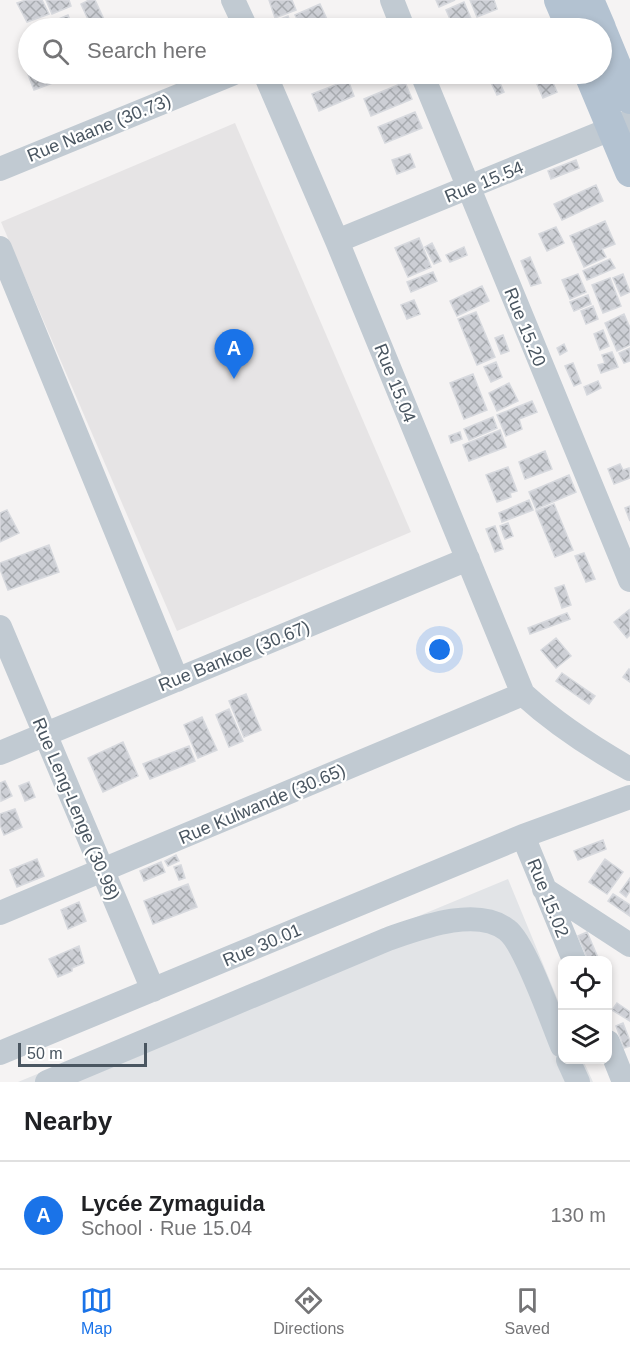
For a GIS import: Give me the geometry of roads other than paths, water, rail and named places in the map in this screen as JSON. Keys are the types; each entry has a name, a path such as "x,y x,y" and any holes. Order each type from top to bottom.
{"main road":[{"path":"560,0 567,18"},
{"path":"589,0 596,18"},
{"path":"612,56 630,99"},
{"path":"595,84 621,124 630,172"}],"street":[{"path":"233,0 241,18"},
{"path":"392,0 399,18"},
{"name":"Rue Naane (30.73)","path":"0,169 208,84"},
{"name":"Rue 15.04","path":"269,84 337,241 523,694"},
{"name":"Rue 15.20","path":"426,84 630,580"},
{"name":"Rue 15.54","path":"337,241 621,124"},
{"path":"0,248 177,680"},
{"name":"Rue Bankoe (30.67)","path":"0,753 468,559"},
{"name":"Rue Leng-Lenge (30.98)","path":"0,627 153,990"},
{"path":"523,694 558,724 630,769"},
{"name":"Rue Kulwande (30.65)","path":"0,913 523,694"},
{"name":"Rue 30.01","path":"0,1053 524,836 630,796"},
{"name":"Rue 15.02","path":"524,836 572,956"},
{"path":"544,889 630,945"},
{"path":"47,1082 388,939 429,925 482,919 507,930 521,947 558,1036"},
{"path":"612,1052 624,1082"},
{"path":"570,1064 578,1082"}],"place":[{"name":"Lycée Zymaguida","path":"234,379"}]}
